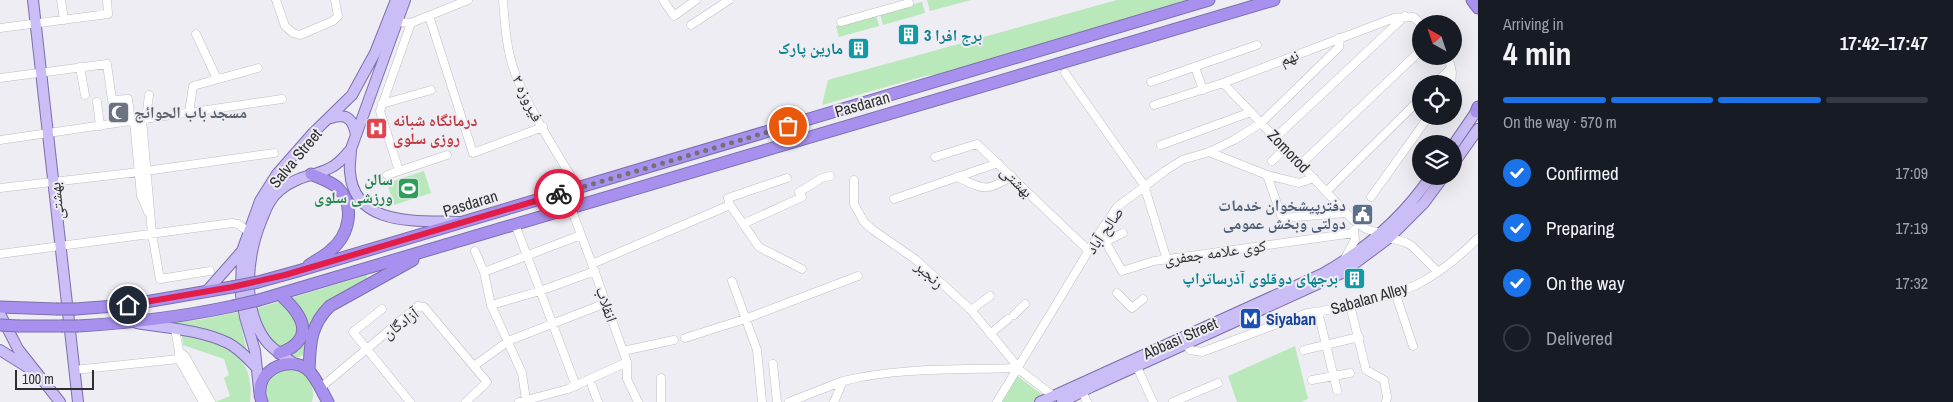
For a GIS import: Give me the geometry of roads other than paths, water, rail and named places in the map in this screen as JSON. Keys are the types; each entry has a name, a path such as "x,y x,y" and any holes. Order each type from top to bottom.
{"highway":[{"name":"Pasdaran","path":"2,309 76,309 128,305 258,282 1209,0"},
{"name":"Pasdaran","path":"0,325 78,326 131,323 200,313 259,300 1274,0"},
{"path":"1472,0 1478,8"},
{"path":"298,271 332,250 342,238 348,224 350,211 339,189 326,180 311,174"},
{"path":"309,371 310,344 320,314 330,306 430,250"},
{"path":"279,353 289,350 298,342 302,329 300,316 280,294"},
{"path":"259,397 264,378 270,370 281,364 293,363 309,371 328,402"}],"main road":[{"name":"بهشتی","path":"33,0 78,402"},
{"name":"Salva Street","path":"259,397 255,351 245,317 242,295 242,252 260,201 277,174 313,133 331,118 352,95 365,72 396,0"},
{"name":"Salva Street","path":"293,363 265,340 255,318 250,299 251,254 256,234 269,202 278,191 293,180 328,170 351,149 405,0"},
{"path":"1460,135 1477,109"},
{"path":"331,118 340,115 346,117 351,121 356,136"},
{"path":"1462,151 1478,128"},
{"path":"351,149 350,173 354,188 361,201 370,210 380,215 395,218 465,222"},
{"name":"Abbasi Street","path":"1040,402 1052,395 1137,367 1186,345 1341,264 1380,233 1414,199 1424,185"},
{"name":"Abbasi Street","path":"1063,402 1108,375 1259,307 1342,274 1390,238 1424,203 1437,185"},
{"path":"206,292 242,252"},
{"path":"2,309 18,349 39,374 56,401"},
{"path":"131,323 174,329 228,343 242,352 257,368"},
{"path":"0,350 22,366 39,374"}],"street":[{"path":"61,0 64,20"},
{"path":"0,28 108,14 107,0"},
{"path":"276,0 285,26 293,33 300,35 333,21 338,16 335,0"},
{"path":"397,22 411,23 468,0"},
{"name":"فیروزه ٢","path":"503,0 507,42 515,73 578,188"},
{"path":"663,0 674,16 696,0"},
{"path":"691,25 729,0"},
{"path":"841,22 907,1 918,0"},
{"path":"429,16 473,153 543,127"},
{"path":"1275,138 1405,16 1412,17"},
{"name":"نهم","path":"1154,105 1223,83 1339,38 1394,18 1405,16"},
{"path":"399,170 380,111 411,23"},
{"path":"196,34 217,79"},
{"name":"صالح آباد","path":"997,402 1088,250 1117,207 1144,185 1182,160 1208,152 1234,140 1260,122 1339,47 1339,38"},
{"path":"1151,82 1257,44"},
{"path":"1301,164 1412,59"},
{"path":"0,78 107,64 112,100 128,99 143,171 160,279 210,271"},
{"path":"1450,65 1452,75"},
{"path":"80,67 85,96"},
{"path":"1195,67 1203,90"},
{"path":"189,113 193,86 258,68"},
{"path":"1444,75 1451,68"},
{"path":"1066,73 1144,185 1167,260"},
{"name":"Zomorod","path":"1223,83 1353,220"},
{"path":"382,104 431,90"},
{"path":"143,171 144,119 149,96"},
{"path":"0,140 282,99"},
{"path":"98,102 100,126"},
{"path":"1327,191 1412,107"},
{"path":"1161,145 1251,112"},
{"path":"1371,196 1422,125"},
{"name":"بهشتی","path":"935,157 977,144 1088,250"},
{"path":"1272,161 1286,148"},
{"path":"1208,152 1267,174 1299,183 1314,178"},
{"path":"0,188 274,153"},
{"path":"387,175 447,155"},
{"path":"894,199 998,162"},
{"path":"1267,174 1282,218 1346,212"},
{"path":"743,224 802,198 800,192 822,178 830,176"},
{"path":"956,177 981,188 996,186 1012,176"},
{"path":"787,178 728,198 730,205 759,247 802,268"},
{"name":"رنجبر","path":"854,180 854,204 864,222 915,259 972,310 1018,368 1052,395"},
{"path":"491,305 540,290 730,205"},
{"name":"انقلاب","path":"570,208 594,267 627,362 627,379 638,402"},
{"path":"1353,220 1366,229 1380,233"},
{"path":"1341,264 1355,240 1353,220"},
{"path":"0,254 232,223 238,224 249,232"},
{"path":"515,224 576,386"},
{"name":"کوی علامه جعفری","path":"1100,232 1122,271 1154,261 1354,233"},
{"path":"1105,242 1123,233"},
{"path":"484,272 581,236"},
{"path":"1390,238 1406,242 1412,246 1438,272"},
{"name":"Sabalan Alley","path":"1186,345 1190,350 1202,352 1307,313 1350,305 1416,285 1438,272 1465,252 1478,238"},
{"path":"475,251 484,272 491,305 506,343 522,373 523,401 576,386 627,362"},
{"path":"686,338 745,319 858,276"},
{"path":"732,281 757,350 762,402"},
{"path":"1395,292 1413,346"},
{"path":"1117,293 1132,308 1143,299"},
{"path":"972,310 990,296"},
{"path":"474,366 506,343 552,322 606,303"},
{"path":"990,334 1026,304"},
{"path":"1350,305 1366,370 1384,380 1386,402"},
{"name":"آزادگان","path":"324,384 418,306 424,307 487,382 466,402"},
{"path":"382,309 353,332 410,402"},
{"path":"1318,312 1337,390"},
{"path":"174,329 179,355 203,402"},
{"path":"1304,350 1359,337"},
{"path":"623,351 674,340"},
{"path":"74,370 179,355 185,356 211,402"},
{"path":"773,364 777,402"},
{"path":"1137,367 1153,402"},
{"path":"789,402 843,381 868,375 903,371 1018,368"},
{"path":"1312,380 1350,373"},
{"path":"661,378 661,402"},
{"path":"834,402 843,381"},
{"path":"1173,402 1218,383"},
{"path":"592,386 598,402"},
{"path":"1082,392 1088,402"}],"place":[{"name":"برج افرا 3","path":"908,35"},
{"name":"مارین پارک","path":"859,48"},
{"name":"مسجد باب الحوائج","path":"118,112"},
{"name":"درمانگاه شبانه روزی سلوی","path":"377,129"},
{"name":"سالن ورزشی سلوی","path":"409,188"},
{"name":"دفترپیشخوان خدمات دولتی وبخش عمومی","path":"1362,214"},
{"name":"برجهای دوقلوی آذرساتراپ","path":"1354,278"},
{"name":"Siyaban","path":"1250,319"}]}
